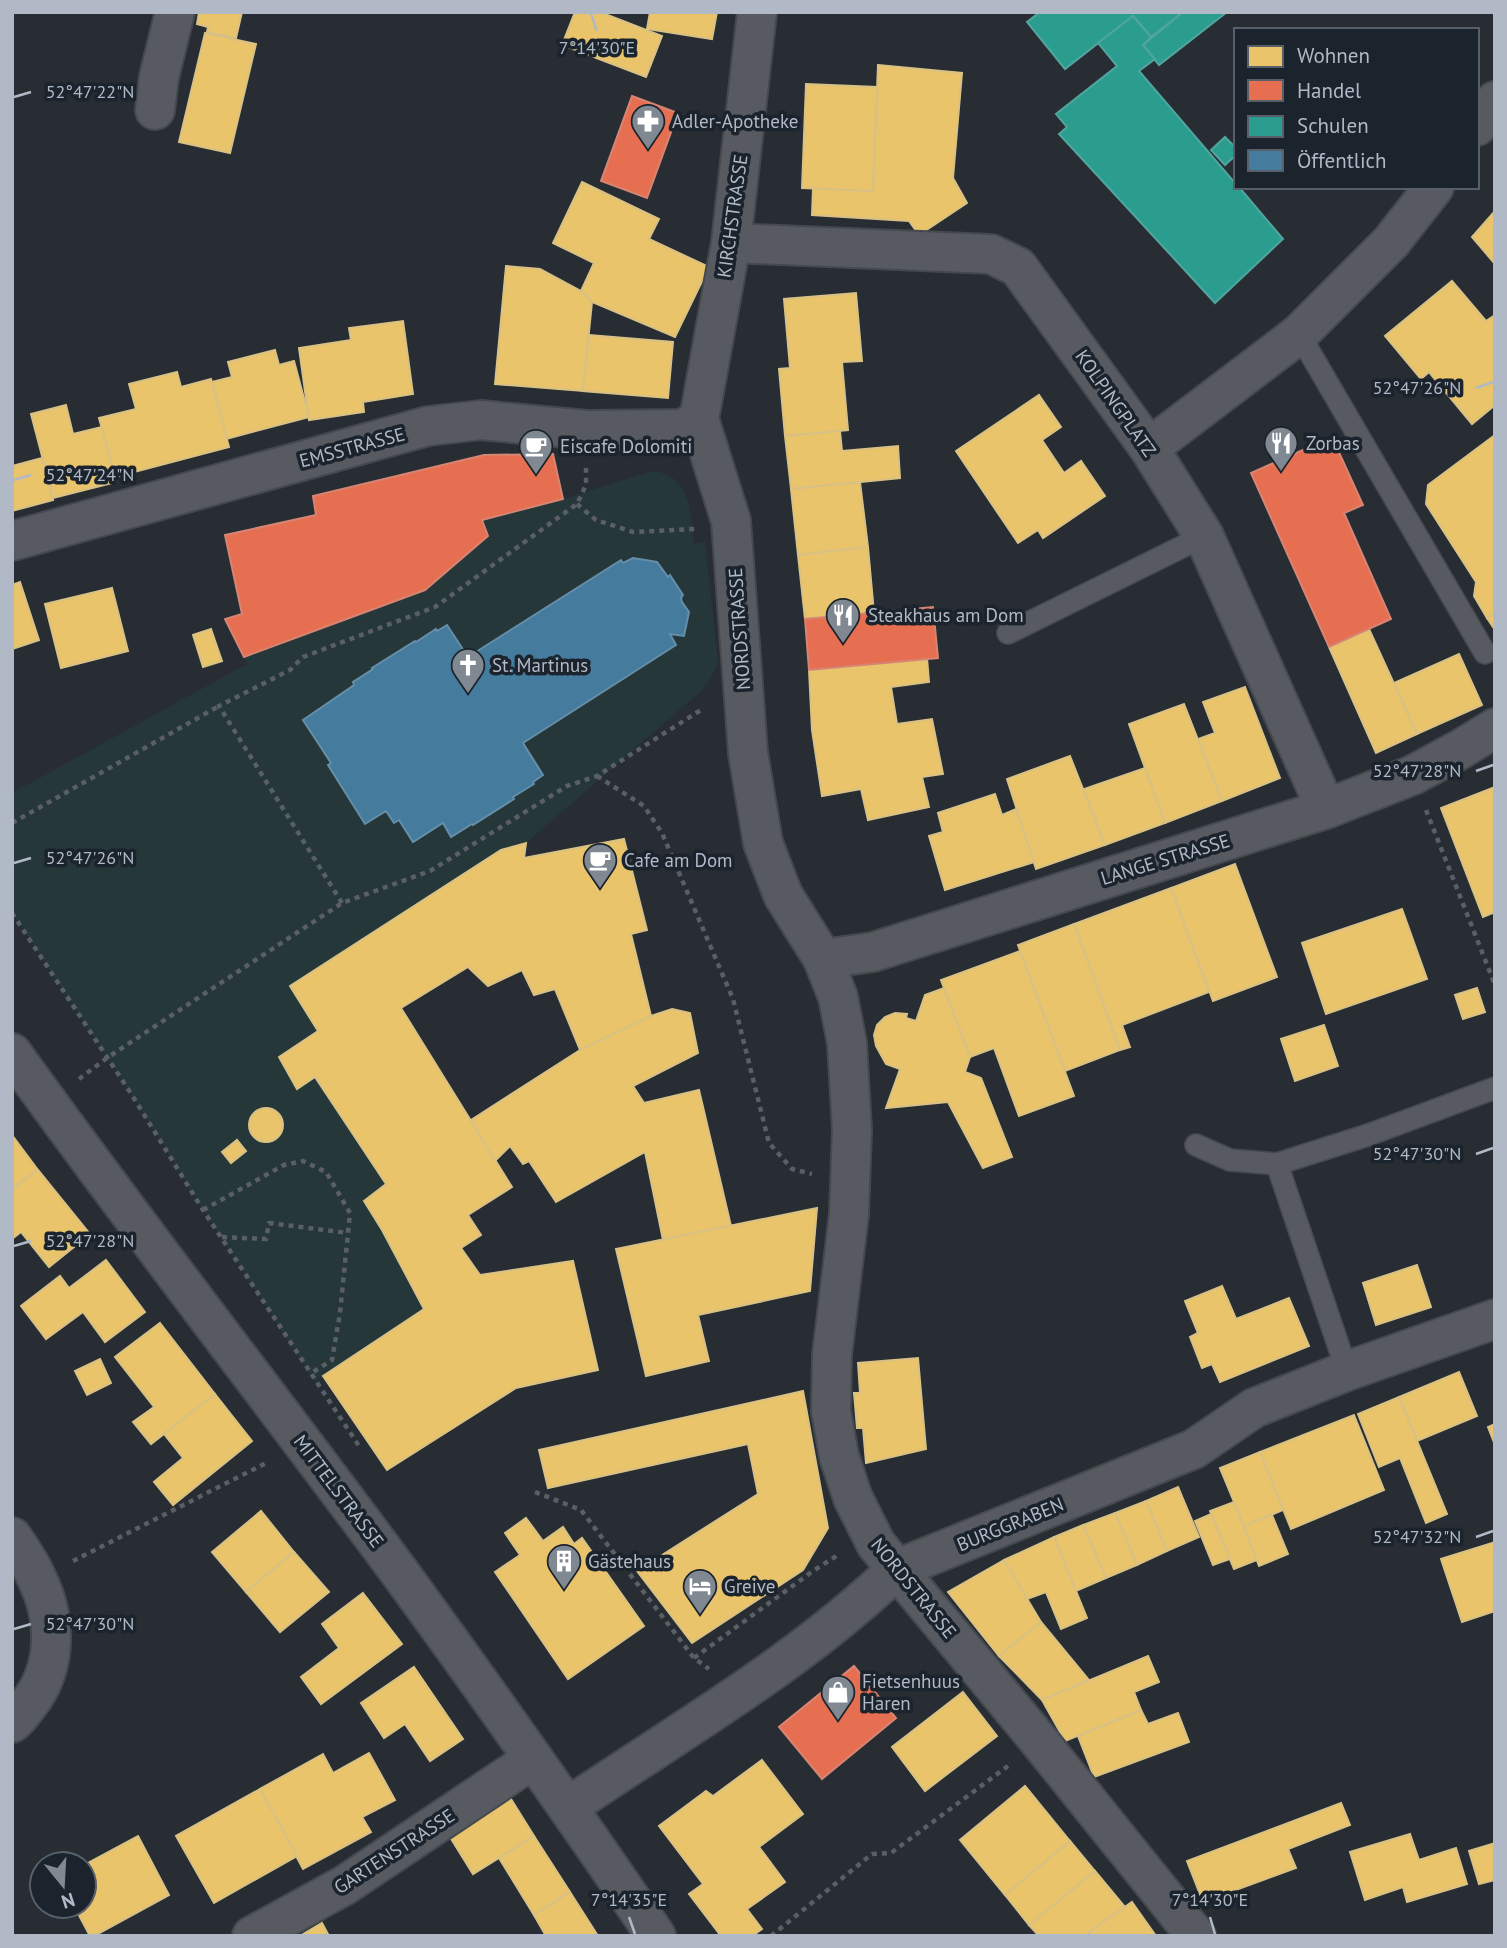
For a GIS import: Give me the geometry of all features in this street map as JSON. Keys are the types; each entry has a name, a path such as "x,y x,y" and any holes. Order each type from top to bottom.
{"street":[{"path":"155,110 159,77 175,12"},
{"name":"KIRCHSTRASSE","path":"699,419 730,243 757,12"},
{"path":"1479,123 1495,101"},
{"path":"1149,448 1299,334 1391,242 1432,189"},
{"name":"KOLPINGPLATZ","path":"730,243 991,254 1018,267 1149,448 1204,536 1325,809"},
{"name":"EMSSTRASSE","path":"12,541 428,426 481,420 587,430 683,429 699,419"},
{"name":"NORDSTRASSE","path":"699,419 731,521 748,753 763,843 783,895 823,959 838,997 847,1043 852,1130 849,1214 832,1355 831,1411 839,1456 853,1498 886,1556 1196,1936"},
{"name":"LANGE STRASSE","path":"823,959 873,952 1325,809 1413,775 1495,728"},
{"name":"MITTELSTRASSE","path":"12,1053 405,1580 569,1807 656,1936"},
{"name":"BURGGRABEN","path":"569,1807 737,1697 862,1603 886,1556 1194,1449 1254,1408 1347,1371 1495,1319"},
{"path":"12,1537 37,1579 50,1613 52,1648 43,1682 19,1718 12,1723"},
{"name":"GARTENSTRASSE","path":"252,1936 345,1885 533,1759"}],"lane":[{"path":"1299,334 1485,653"},
{"path":"1008,633 1204,536"},
{"path":"1196,1145 1230,1160 1277,1164 1368,1135 1495,1088"},
{"path":"1277,1164 1347,1371"}],"path":[{"path":"12,823 219,706 290,670 303,657 435,607 577,505 586,485 587,430"},
{"path":"577,505 596,520 633,533 696,529"},
{"path":"48,1102 107,1058 342,903 430,871 567,786 597,776 713,702 721,694 731,661 742,659"},
{"path":"219,706 342,903"},
{"path":"1413,775 1495,985"},
{"path":"597,776 644,806 657,825 733,999 769,1143 792,1169 814,1175"},
{"path":"12,913 368,1460"},
{"path":"203,1210 284,1164 303,1161 326,1172 350,1213 340,1313 331,1360 310,1374"},
{"path":"221,1237 266,1239 270,1223 348,1233"},
{"path":"37,1579 278,1457 301,1441"},
{"path":"535,1492 581,1510 694,1658 716,1675 737,1697"},
{"path":"694,1658 841,1553 886,1556"},
{"path":"771,1936 872,1854 891,1853 1040,1742"}],"shaded area":[{"path":"653,471 666,474 682,488 690,509 694,544 705,542 718,662 711,678 700,692 526,843 501,850 290,986 318,1031 280,1057 297,1089 315,1077 386,1184 364,1201 424,1309 315,1382 12,913 12,793 247,664 244,657 425,590 488,536 482,520 563,499"}],"building: Wohnen":[{"path":"199,12 242,12 236,38 207,32 208,27 197,24"},
{"path":"575,12 600,12 662,36 646,77 562,45"},
{"path":"650,12 717,12 712,39 647,29"},
{"path":"205,33 256,44 230,153 179,142"},
{"path":"878,65 962,73 953,178 967,203 919,235 909,221 812,215 813,188 873,191"},
{"path":"806,84 877,87 873,191 802,188"},
{"path":"582,182 659,219 649,239 709,267 675,337 592,302 581,291 594,263 553,243"},
{"path":"1495,211 1495,264 1472,237"},
{"path":"506,266 540,269 581,291 592,302 583,391 495,384"},
{"path":"1452,281 1486,321 1495,315 1495,405 1472,424 1429,372 1421,379 1385,336"},
{"path":"856,293 862,361 842,362 848,430 785,436 779,369 790,368 784,299"},
{"path":"403,321 413,394 363,402 364,412 309,420 299,348 351,340 349,328"},
{"path":"589,335 673,342 668,398 583,391"},
{"path":"275,350 279,365 294,361 309,417 226,439 212,382 232,377 228,362"},
{"path":"177,372 181,387 211,379 229,447 115,477 99,418 136,409 129,384"},
{"path":"1039,395 1061,427 1042,440 1064,473 1081,461 1105,496 1043,538 1038,530 1018,543 956,451"},
{"path":"66,405 73,434 102,427 116,482 53,498 31,414"},
{"path":"840,431 842,451 898,446 900,478 791,489 785,436"},
{"path":"1495,435 1495,613 1487,618 1474,596 1476,582 1426,504 1428,485"},
{"path":"42,458 53,500 12,511 12,466"},
{"path":"860,482 868,547 798,555 791,489"},
{"path":"868,547 874,613 805,619 798,555"},
{"path":"20,582 39,640 12,649 12,585"},
{"path":"112,588 128,651 61,668 45,604"},
{"path":"1495,613 1495,630 1487,618"},
{"path":"211,629 222,661 203,667 193,635"},
{"path":"1369,629 1417,734 1376,753 1329,647"},
{"path":"1459,654 1482,705 1417,734 1394,683"},
{"path":"927,658 929,682 891,687 897,724 932,719 943,774 922,777 929,807 868,820 861,789 822,796 812,730 809,670"},
{"path":"1245,687 1280,778 1222,801 1198,739 1215,733 1203,702"},
{"path":"1184,704 1222,801 1165,823 1129,724"},
{"path":"1070,756 1105,845 1036,869 1007,779"},
{"path":"1145,768 1165,823 1105,845 1084,789"},
{"path":"1495,787 1495,912 1483,917 1441,808"},
{"path":"995,794 1002,815 1016,809 1034,862 945,890 929,836 943,832 938,813"},
{"path":"624,839 647,930 631,934 651,1016 580,1050 555,989 534,995 522,970 488,986 468,967 401,1008 512,1187 468,1215 481,1235 461,1248 480,1275 573,1261 598,1370 516,1388 387,1470 323,1376 424,1309 364,1201 386,1184 315,1077 297,1089 279,1057 318,1031 290,986 501,850 526,843 524,858"},
{"path":"1235,864 1277,977 1213,1001 1171,888"},
{"path":"1171,888 1209,992 1122,1025 1130,1047 1120,1050 1074,924"},
{"path":"1402,909 1427,979 1326,1014 1302,943"},
{"path":"1074,924 1120,1050 1065,1071 1018,945"},
{"path":"1020,951 1074,1096 1019,1116 994,1048 970,1057 941,980"},
{"path":"944,988 970,1057 965,1072 981,1078 1012,1157 983,1168 948,1102 886,1108 900,1069 886,1064 876,1046 874,1035 877,1025 885,1017 895,1013 907,1014 906,1018 916,1021 925,995"},
{"path":"1477,988 1485,1012 1463,1019 1455,995"},
{"path":"672,1009 690,1013 698,1053 633,1086 644,1103 699,1090 731,1226 663,1240 645,1152 556,1202 529,1161 523,1164 510,1146 495,1161 471,1120 580,1050 651,1016"},
{"path":"1324,1025 1338,1066 1295,1081 1281,1039"},
{"path":"266,1108 278,1113 283,1125 278,1137 266,1142 254,1137 249,1125 254,1113"},
{"path":"12,1135 38,1170 12,1189"},
{"path":"237,1140 246,1151 231,1163 222,1152"},
{"path":"38,1170 90,1234 49,1267 21,1232 12,1239 12,1189"},
{"path":"817,1208 810,1291 698,1315 709,1361 646,1376 616,1249"},
{"path":"106,1260 145,1312 105,1342 83,1312 46,1339 21,1306 60,1276 69,1288"},
{"path":"1417,1265 1431,1307 1376,1325 1363,1283"},
{"path":"1222,1286 1236,1319 1289,1298 1309,1346 1220,1382 1212,1364 1202,1368 1190,1337 1198,1333 1185,1301"},
{"path":"160,1323 215,1394 151,1444 133,1422 154,1407 115,1357"},
{"path":"918,1358 926,1449 866,1463 863,1428 857,1428 854,1393 860,1393 858,1363"},
{"path":"100,1359 111,1383 87,1395 75,1371"},
{"path":"1459,1372 1477,1416 1417,1441 1399,1397"},
{"path":"803,1391 828,1528 803,1570 692,1643 637,1571 758,1494 748,1444 548,1488 539,1450"},
{"path":"215,1394 252,1441 173,1505 154,1482 183,1458 164,1434"},
{"path":"1399,1397 1447,1514 1426,1523 1400,1458 1379,1467 1358,1414"},
{"path":"1354,1415 1384,1490 1291,1529 1260,1452"},
{"path":"1495,1424 1495,1445 1488,1427"},
{"path":"1260,1452 1283,1510 1244,1526 1220,1468"},
{"path":"1178,1487 1199,1537 1167,1551 1146,1501"},
{"path":"1146,1501 1167,1551 1137,1565 1115,1513"},
{"path":"1234,1502 1257,1560 1234,1569 1210,1511"},
{"path":"261,1511 294,1552 246,1592 212,1552"},
{"path":"1115,1513 1137,1565 1106,1578 1083,1525"},
{"path":"1211,1514 1230,1559 1213,1565 1195,1521"},
{"path":"1272,1515 1288,1554 1259,1566 1244,1526"},
{"name":"Gästehaus","path":"526,1518 543,1541 563,1527 574,1544 582,1538 644,1626 568,1679 495,1572 520,1555 505,1533"},
{"path":"1083,1525 1106,1578 1076,1591 1054,1537"},
{"path":"1054,1537 1087,1618 1061,1629 1046,1592 1027,1599 1004,1560"},
{"path":"1495,1542 1495,1611 1462,1622 1441,1559"},
{"path":"294,1552 329,1592 280,1632 246,1592"},
{"path":"1004,1560 1041,1622 999,1656 948,1592"},
{"path":"363,1593 402,1644 321,1704 301,1677 339,1648 322,1624"},
{"path":"1041,1622 1089,1680 1042,1700 999,1656"},
{"path":"1148,1656 1159,1682 1134,1692 1141,1710 1065,1741 1042,1700"},
{"path":"414,1667 463,1739 430,1761 405,1724 384,1738 361,1703"},
{"path":"963,1692 997,1736 925,1791 892,1747"},
{"path":"1141,1710 1148,1724 1178,1713 1189,1742 1094,1777 1078,1736"},
{"path":"369,1753 395,1800 362,1817 371,1832 303,1869 260,1789 323,1754 333,1773"},
{"path":"762,1760 803,1814 759,1847 785,1882 747,1909 762,1929 752,1936 721,1936 689,1894 703,1884 659,1826 706,1791 713,1796"},
{"path":"1025,1786 1070,1841 1005,1895 960,1840"},
{"path":"260,1789 297,1856 214,1903 176,1836"},
{"path":"511,1799 534,1836 473,1874 450,1837"},
{"path":"1341,1803 1350,1825 1288,1849 1296,1868 1203,1902 1187,1861"},
{"path":"1410,1834 1419,1860 1456,1848 1467,1884 1407,1902 1403,1887 1365,1900 1350,1852"},
{"path":"138,1836 169,1895 90,1936 81,1920 98,1920 98,1857"},
{"path":"534,1836 570,1892 534,1915 499,1858"},
{"path":"1070,1841 1095,1871 1029,1925 1005,1895"},
{"path":"1495,1843 1495,1880 1479,1884 1469,1851"},
{"path":"1095,1871 1125,1907 1084,1936 1039,1936 1029,1925"},
{"path":"570,1892 598,1936 546,1936 534,1915"},
{"path":"1132,1902 1156,1936 1092,1936 1089,1932"},
{"path":"322,1923 329,1936 300,1936"}],"building: Handel":[{"path":"632,96 678,113 647,198 601,181"},
{"path":"1332,437 1363,505 1344,513 1391,619 1329,647 1251,473"},
{"path":"553,454 563,499 482,520 488,536 425,590 244,657 225,619 242,614 225,535 316,515 313,496 484,455"},
{"path":"933,607 938,658 809,670 805,619"},
{"name":"Fietsenhuus Haren","path":"854,1666 896,1718 822,1779 779,1727"}],"building: Schulen":[{"path":"1040,12 1183,12 1151,37 1133,16 1065,69 1027,22"},
{"path":"1183,12 1227,12 1159,65 1143,45"},
{"path":"1133,16 1151,37 1143,45 1155,59 1139,71 1234,182 1234,189 1241,189 1283,239 1215,303 1059,134 1067,127 1056,114 1117,66 1098,43"},
{"path":"1225,137 1234,146 1234,157 1225,165 1211,150"}],"building: Öffentlich":[{"name":"St. Martinus","path":"633,558 657,562 668,577 670,575 683,595 682,602 689,612 684,636 670,634 676,645 523,743 543,775 513,797 514,799 473,825 451,837 443,823 413,842 399,820 394,823 386,811 365,824 303,720 354,685 353,682 372,668 436,629 437,631 447,625 468,657 621,560 623,563"}],"place":[{"name":"Adler-Apotheke","path":"648,151"},
{"name":"Zorbas","path":"1281,473"},
{"name":"Eiscafe Dolomiti","path":"536,476"},
{"name":"Steakhaus am Dom","path":"843,645"},
{"name":"St. Martinus","path":"468,695"},
{"name":"Cafe am Dom","path":"600,890"},
{"name":"Gästehaus","path":"564,1591"},
{"name":"Greive","path":"700,1616"},
{"name":"Fietsenhuus Haren","path":"838,1722"}]}
